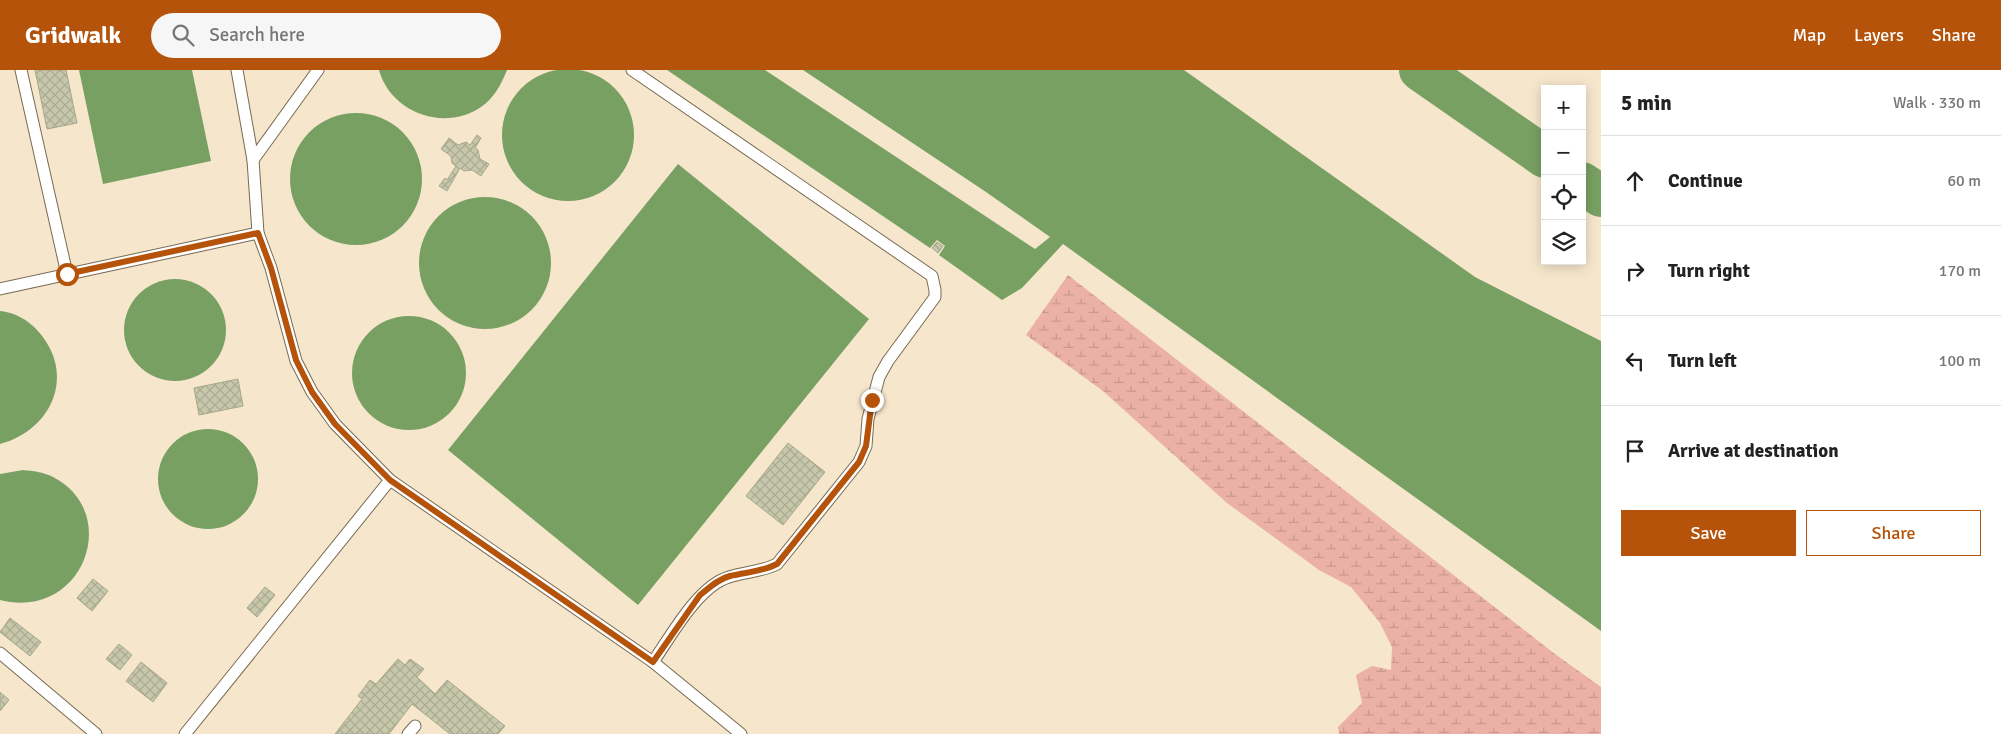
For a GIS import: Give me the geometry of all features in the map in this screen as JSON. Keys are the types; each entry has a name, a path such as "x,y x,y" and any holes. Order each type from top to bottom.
{"lane":[{"path":"21,70 67,274"},
{"path":"237,70 253,160 258,233 271,268 296,360 312,392 335,424 390,480 653,662 741,734"},
{"path":"253,160 318,70"},
{"path":"632,70 932,276 936,290 935,298 878,377 868,419 866,446 859,462 777,564 761,571 728,577 710,586 700,595 653,662"},
{"path":"0,289 258,233"},
{"path":"185,734 390,480"},
{"path":"0,653 96,734"}],"green space":[{"path":"1068,275 1555,654 1601,687 1601,734 1339,734 1338,727 1362,703 1356,675 1372,666 1391,670 1392,647 1380,623 1351,587 1319,570 1227,503 1103,391 1026,335"}],"shaded area":[{"path":"568,69 593,74 604,80 614,89 623,99 629,110 634,135 629,160 623,171 614,181 604,190 593,196 568,201 543,196 532,190 522,181 513,171 507,160 502,135 507,110 513,99 522,89 532,80 543,74"},
{"path":"79,70 192,70 211,161 103,184"},
{"path":"379,70 507,70 497,91 481,107 451,118 436,118 421,114 407,107 395,97 385,85"},
{"path":"667,70 765,70 1035,249 1050,237 803,70 1184,70 1475,277 1601,341 1601,631 1063,244 1022,288 1002,300 939,255 945,246 937,240 930,248"},
{"path":"356,113 369,114 381,118 403,132 417,154 421,166 421,192 417,204 403,226 381,240 369,244 356,245 343,244 331,240 309,226 295,204 291,192 290,179 291,166 295,154 309,132 331,118 343,114"},
{"path":"678,164 869,319 638,605 448,450"},
{"path":"485,197 498,198 510,202 532,216 546,238 550,250 550,276 546,288 532,310 510,324 498,328 485,329 472,328 460,324 438,310 424,288 420,276 419,263 420,250 424,238 438,216 460,202 472,198"},
{"path":"175,279 194,283 211,294 222,311 226,330 222,349 211,366 194,377 175,381 156,377 139,366 128,349 124,330 128,311 139,294 156,283"},
{"path":"0,311 20,317 37,330 49,347 56,364 57,381 53,398 46,413 34,426 18,437 0,444"},
{"path":"409,316 431,320 449,333 462,351 466,373 462,395 449,413 431,426 409,430 387,426 369,413 356,395 352,373 356,351 369,333 387,320"},
{"path":"208,429 227,433 243,444 254,460 258,479 254,498 243,514 227,525 208,529 189,525 173,514 162,498 158,479 162,460 173,444 189,433"},
{"path":"23,470 53,477 74,493 86,514 89,537 84,560 72,580 53,595 29,602 0,600 0,474"}],"building":[{"path":"35,70 66,70 77,123 47,129"},
{"path":"477,135 481,138 475,148 478,150 480,159 489,164 481,176 472,170 464,171 460,168 447,191 439,186 445,178 447,180 456,166 452,163 451,156 441,149 449,138 458,145 466,142 470,145"},
{"path":"937,242 943,246 938,253 932,248"},
{"path":"238,379 243,406 199,415 194,388"},
{"path":"788,443 825,472 783,525 746,496"},
{"path":"93,579 108,591 92,611 77,598"},
{"path":"265,587 275,595 257,617 247,608"},
{"path":"10,618 41,642 30,656 0,632"},
{"path":"119,644 132,655 120,670 106,659"},
{"path":"398,659 405,665 410,659 424,669 417,677 435,694 447,680 505,726 498,734 450,734 412,704 389,734 335,734 362,699 358,696 370,680 376,684"},
{"path":"141,662 167,683 153,702 126,681"},
{"path":"0,692 9,700 0,711"}],"waterway":[{"path":"1420,70 1541,154"},
{"path":"1586,186 1601,196"}],"route":[{"path":"67,274 258,233 271,268 296,360 312,392 335,424 390,480 653,662 700,595 710,586 728,577 761,571 777,564 818,515 859,462 866,446 868,419 872,400"}]}
